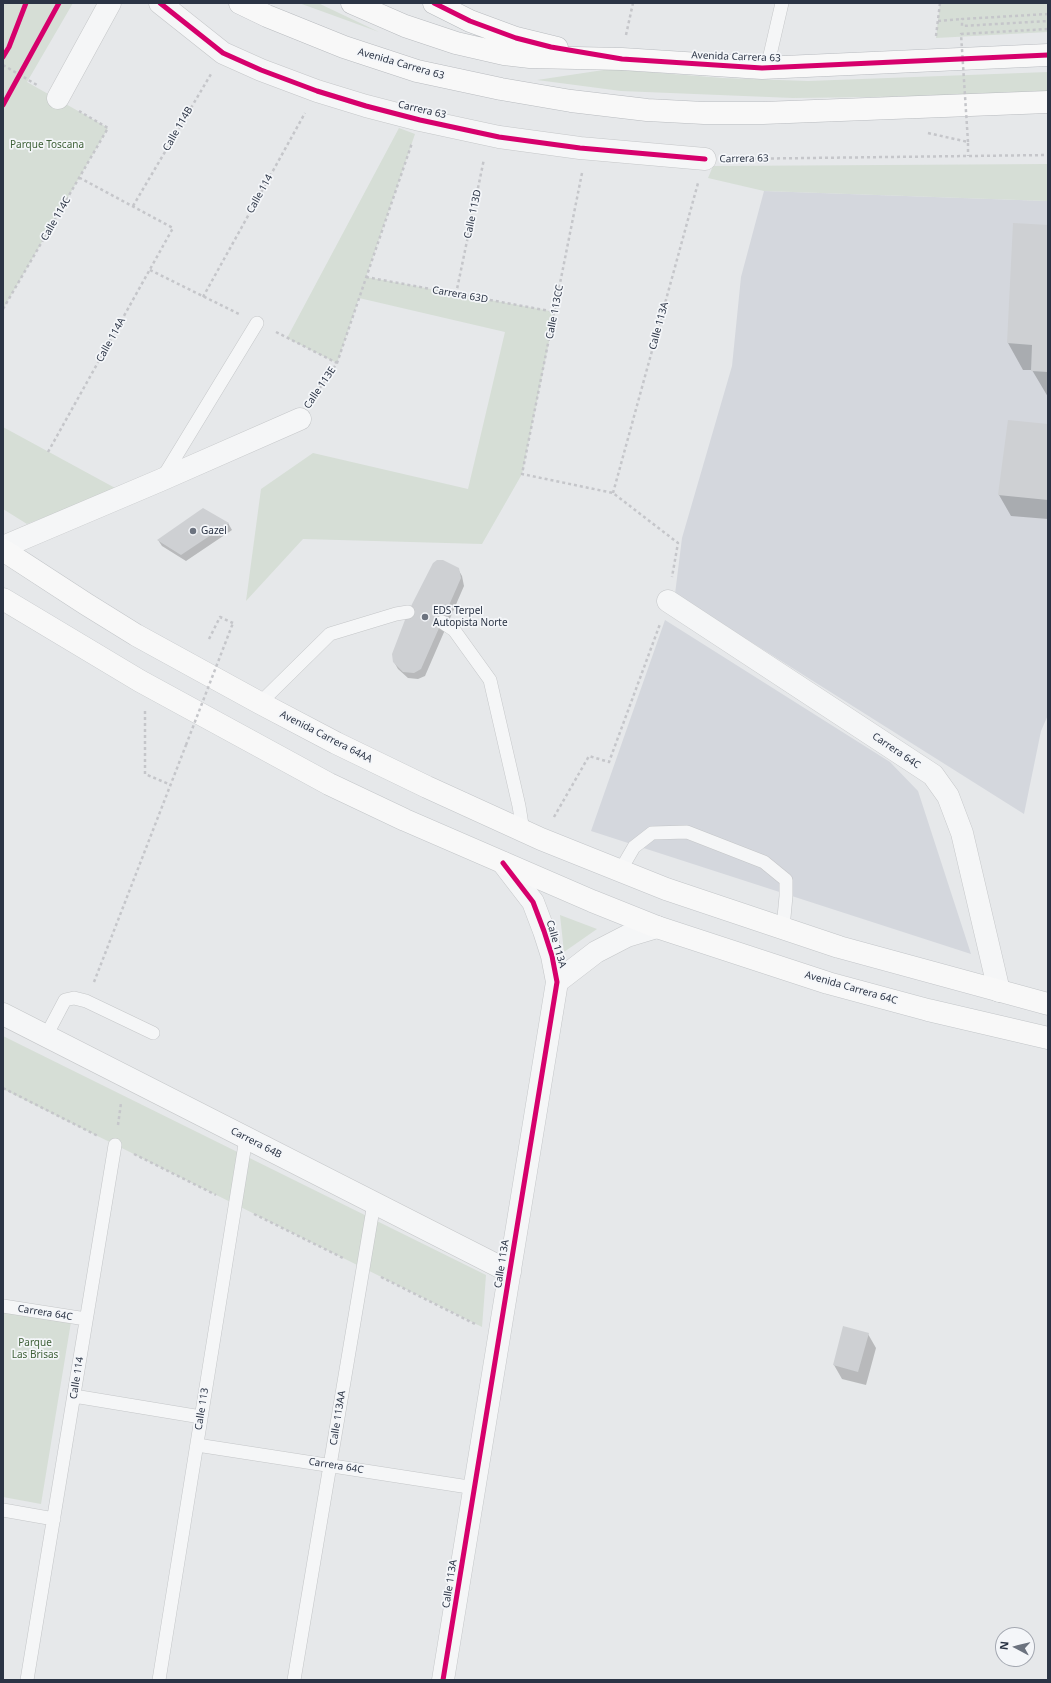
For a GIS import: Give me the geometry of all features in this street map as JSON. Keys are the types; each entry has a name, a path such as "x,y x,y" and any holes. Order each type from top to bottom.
{"main road":[{"name":"Avenida Carrera 63","path":"240,3 267,16 344,48 417,71 501,89 609,106 697,113 762,113 1048,102"},
{"name":"Avenida Carrera 63","path":"352,3 405,26 456,43 504,54 767,68 1048,55"},
{"name":"Avenida Carrera 63","path":"434,3 470,21 516,38 551,47 622,60"},
{"name":"Avenida Carrera 64AA","path":"3,550 136,635 336,743 532,835 666,889 783,928"},
{"path":"3,599 140,682 255,745 350,794 503,863 657,927"},
{"name":"Avenida Carrera 64C","path":"657,927 828,983 928,1010 1048,1038"},
{"path":"783,928 839,947 999,992 1048,1004"}],"street":[{"path":"58,98 110,3"},
{"name":"Carrera 63","path":"160,3 223,52 261,70 317,91 420,120 490,134 587,149 705,159"},
{"name":"Calle 113E","path":"3,547 161,480 300,418"},
{"name":"Carrera 64C","path":"668,601 933,775 948,796 962,832 999,992"},
{"name":"Calle 113A","path":"443,1680 557,982 552,956 533,902 503,863"},
{"name":"Calle 113A","path":"557,982 596,952 627,936 657,927"},
{"name":"Carrera 64B","path":"3,1014 510,1272"}],"lane":[{"path":"767,68 782,3"},
{"path":"161,480 257,323"},
{"path":"260,703 330,634 396,614 408,612"},
{"path":"442,622 454,630 490,680 519,806 532,835"},
{"path":"620,871 634,847 652,833 686,832 764,862 786,880 783,928"},
{"path":"46,1036 65,1000 74,998 86,1001 153,1034"},
{"name":"Calle 113","path":"159,1680 246,1138"},
{"name":"Calle 114","path":"27,1680 115,1145"},
{"name":"Calle 113AA","path":"294,1680 374,1203"},
{"name":"Carrera 64C","path":"3,1306 86,1319"},
{"path":"74,1396 201,1417"},
{"name":"Carrera 64C","path":"197,1445 475,1488"},
{"path":"3,1510 54,1519"}],"path":[{"path":"622,60 633,3"},
{"path":"936,38 940,3"},
{"path":"938,21 1048,14"},
{"path":"962,19 962,26 1048,21"},
{"path":"968,156 961,34 1048,29"},
{"path":"16,81 23,68"},
{"path":"924,133 968,142"},
{"path":"80,178 134,206"},
{"path":"532,835 589,756 609,762 668,601 678,543 613,493"},
{"path":"86,1001 233,624 220,617 209,640"},
{"path":"145,710 144,774 171,785"},
{"path":"115,1145 125,1076"}],"shaded area":[{"path":"764,191 1048,201 1048,715 1041,731 1024,814 675,594 682,538 732,366 741,277"},
{"path":"665,620 890,762 918,791 971,954 591,831"}],"green space":[{"name":"Parque Toscana","path":"3,3 73,3 27,82 108,128 3,309"},
{"path":"299,3 318,3 379,32"},
{"path":"940,3 1048,3 1048,32 936,38"},
{"path":"610,69 723,78 808,81 1048,72 1048,92 949,96 793,98 621,91 537,80"},
{"path":"399,128 415,134 366,277 555,312 522,474 482,544 303,539 246,601 261,489 313,453 468,489 505,332 359,298 337,363 287,338"},
{"path":"1048,164 1048,201 764,191 708,178 713,166"},
{"path":"3,427 117,489 27,524 3,509"},
{"path":"560,915 597,929 564,952"},
{"path":"3,1036 486,1275 482,1327 3,1089"},
{"name":"Parque Las Brisas","path":"3,1310 71,1322 41,1504 3,1497"}],"building":[{"path":"1013,223 1048,225 1048,372 1031,371 1032,345 1007,343"},
{"path":"1008,420 1048,424 1048,500 998,495"},
{"name":"Gazel","path":"203,508 229,523 181,555 157,540"},
{"name":"EDS Terpel Autopista Norte","path":"437,560 443,560 459,568 461,578 421,669 414,673 403,672 393,662 392,654 408,612 433,563"},
{"path":"843,1326 869,1333 858,1372 833,1365"}],"cycle path":[{"path":"3,57 9,47 26,3"},
{"path":"3,105 59,3"},
{"path":"160,3 223,53 261,70 317,91 366,106 420,120 499,137 580,148 705,159"},
{"path":"434,3 470,21 516,38 551,47 622,59 762,68 1048,55"},
{"path":"443,1680 557,982 552,956 533,902 503,863"}],"place":[{"name":"Gazel","path":"193,531"},
{"name":"EDS Terpel Autopista Norte","path":"425,617"}]}
